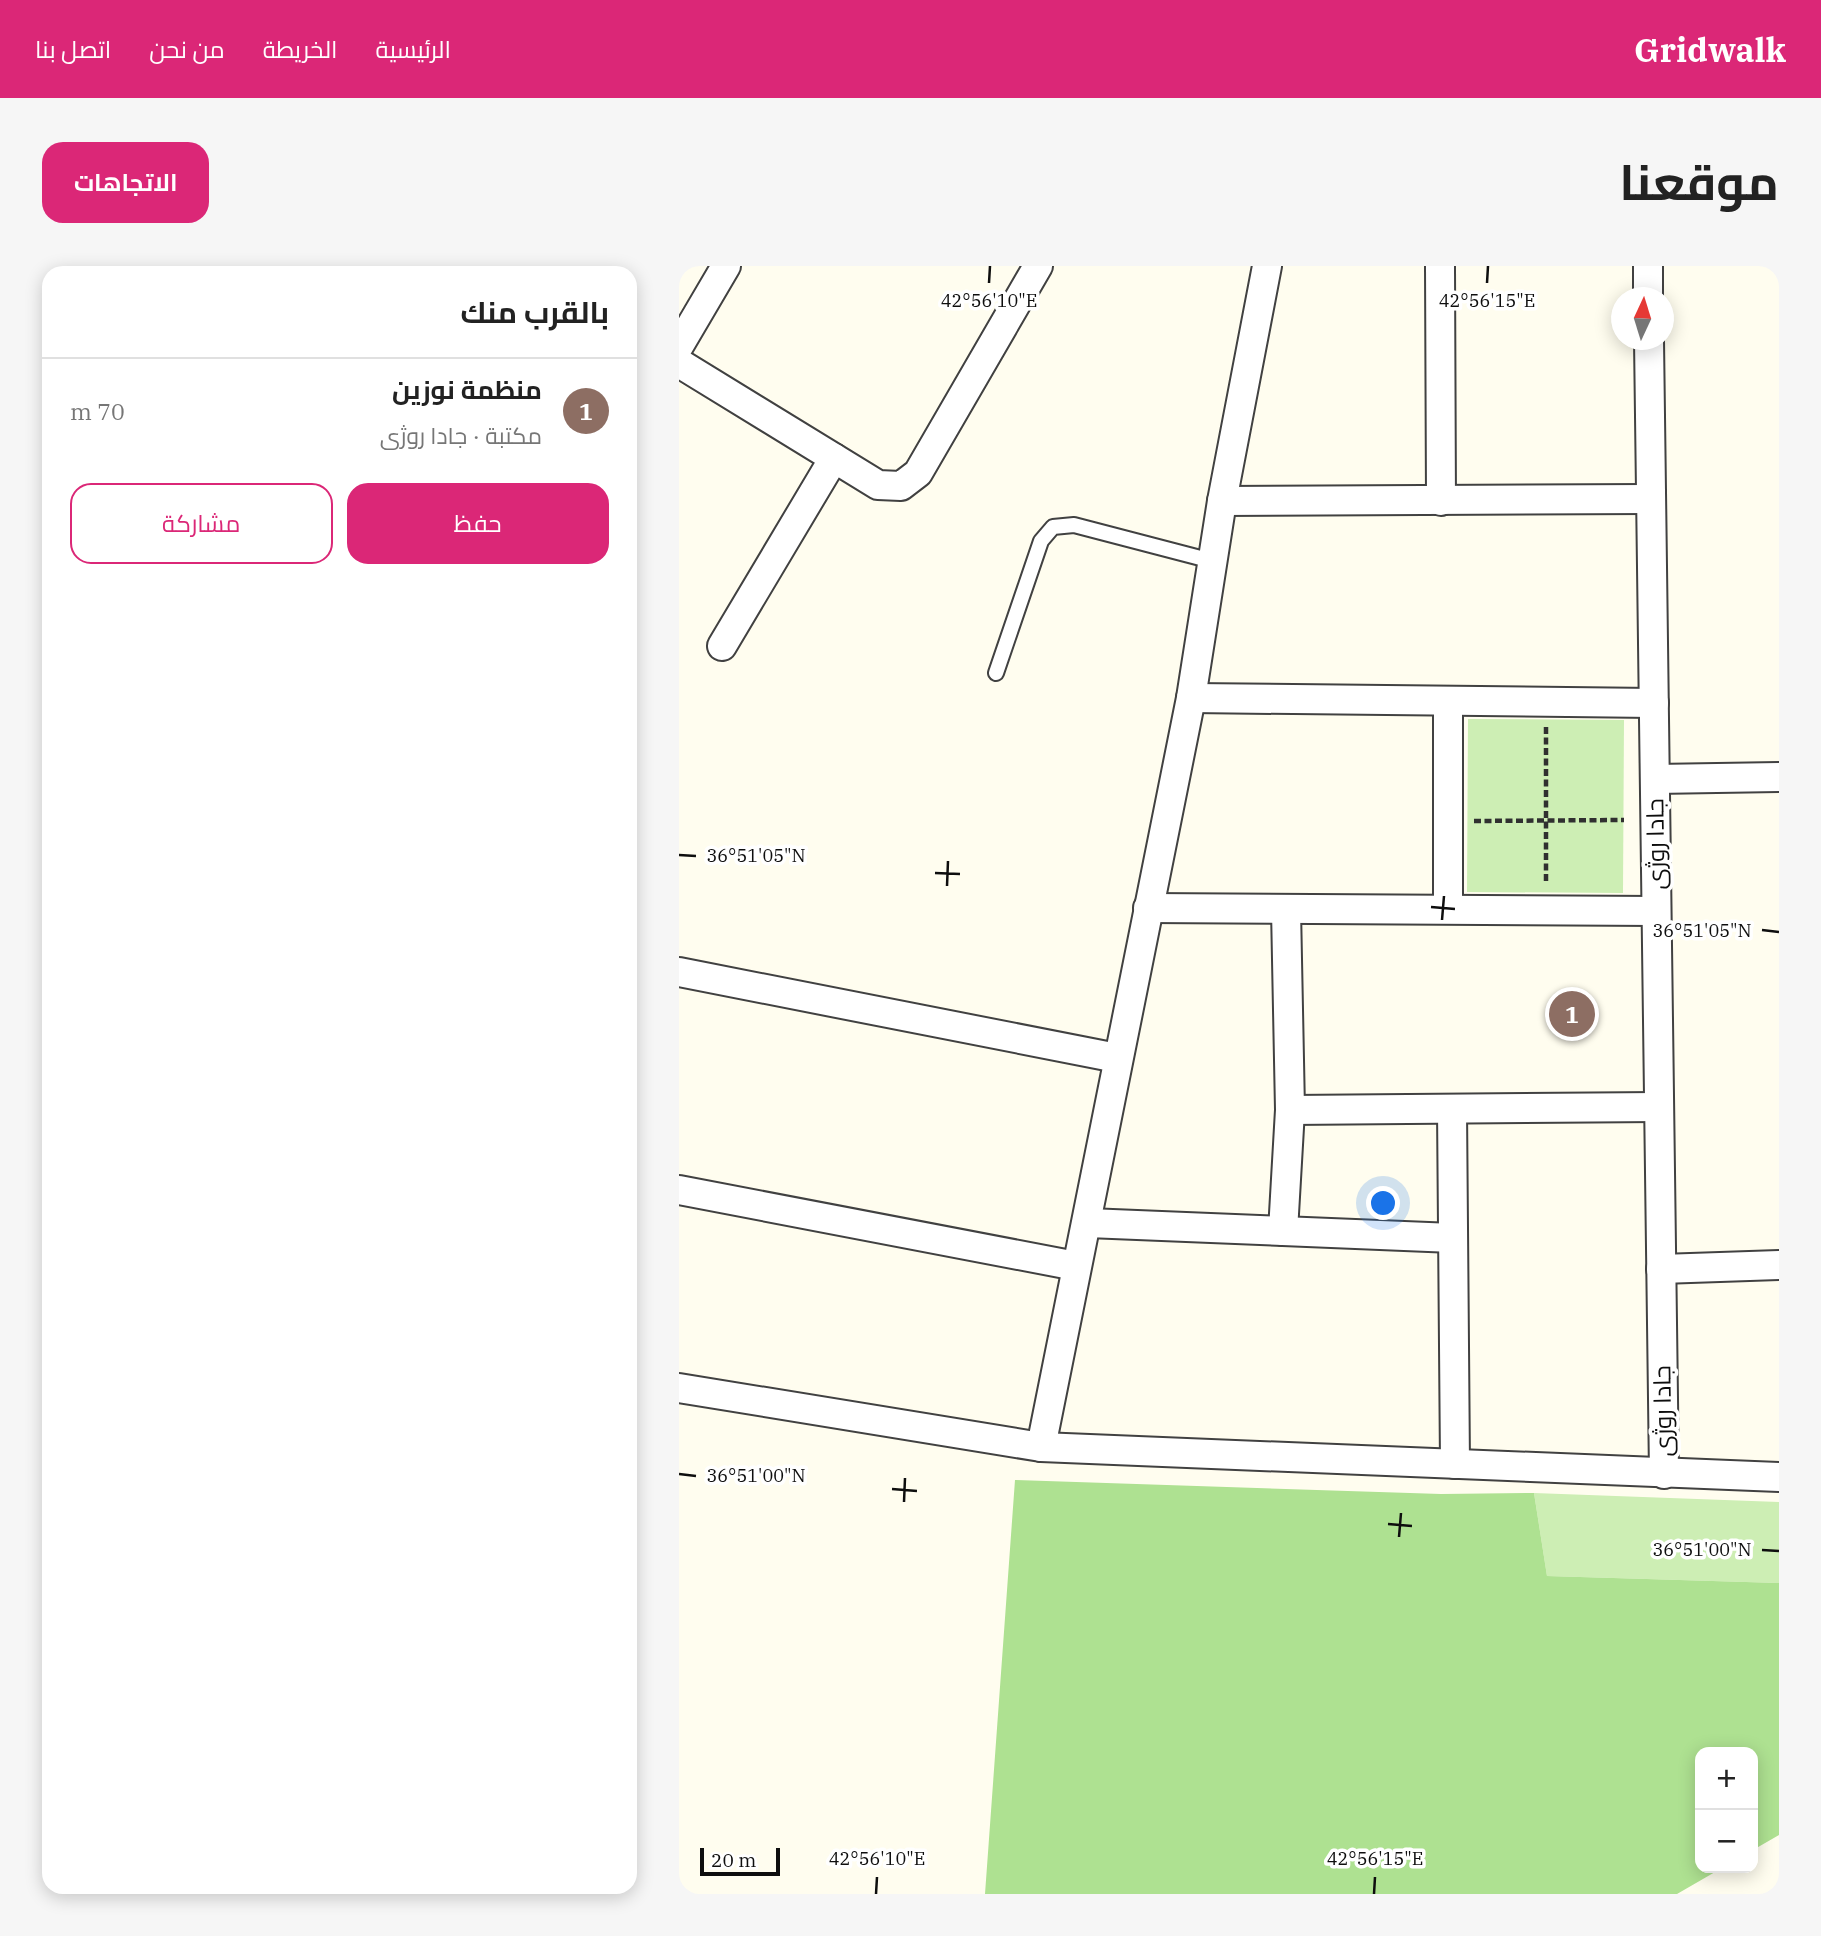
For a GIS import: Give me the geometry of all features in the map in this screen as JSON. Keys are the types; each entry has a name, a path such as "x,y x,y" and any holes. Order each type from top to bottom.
{"street":[{"path":"679,346 726,266"},
{"path":"679,363 878,485 901,486 918,473 1038,266"},
{"path":"1041,1447 1191,698 1222,501 1267,266"},
{"path":"1440,266 1441,501"},
{"path":"1648,266 1649,287"},
{"name":"جادا روژی","path":"1649,350 1664,1474"},
{"path":"722,646 834,458"},
{"path":"1222,501 1650,499"},
{"path":"1191,698 1654,703"},
{"path":"1448,701 1448,909"},
{"path":"1655,779 1779,777"},
{"path":"1148,908 1656,911"},
{"path":"1283,1231 1290,1110 1286,909"},
{"path":"679,972 1117,1058"},
{"path":"1290,1110 1659,1107"},
{"path":"1452,1109 1455,1464"},
{"path":"679,1190 1076,1266"},
{"path":"1088,1223 1453,1238"},
{"path":"1661,1269 1779,1265"},
{"path":"679,1388 1041,1447 1779,1477"}],"lane":[{"path":"996,673 1041,541 1053,527 1074,525 1212,561"}],"path":[{"path":"1546,702 1546,893"},
{"path":"1468,821 1624,820"}],"green space":[{"path":"1468,719 1624,720 1623,893 1467,892"},
{"path":"1015,1480 1441,1494 1534,1493 1547,1576 1779,1583 1779,1835 1758,1847 1758,1747 1695,1747 1695,1873 1713,1873 1677,1894 985,1894"},
{"path":"1534,1493 1779,1502 1779,1583 1547,1576"}],"place":[{"name":"منظمة نوزين","path":"1572,1014"}]}
